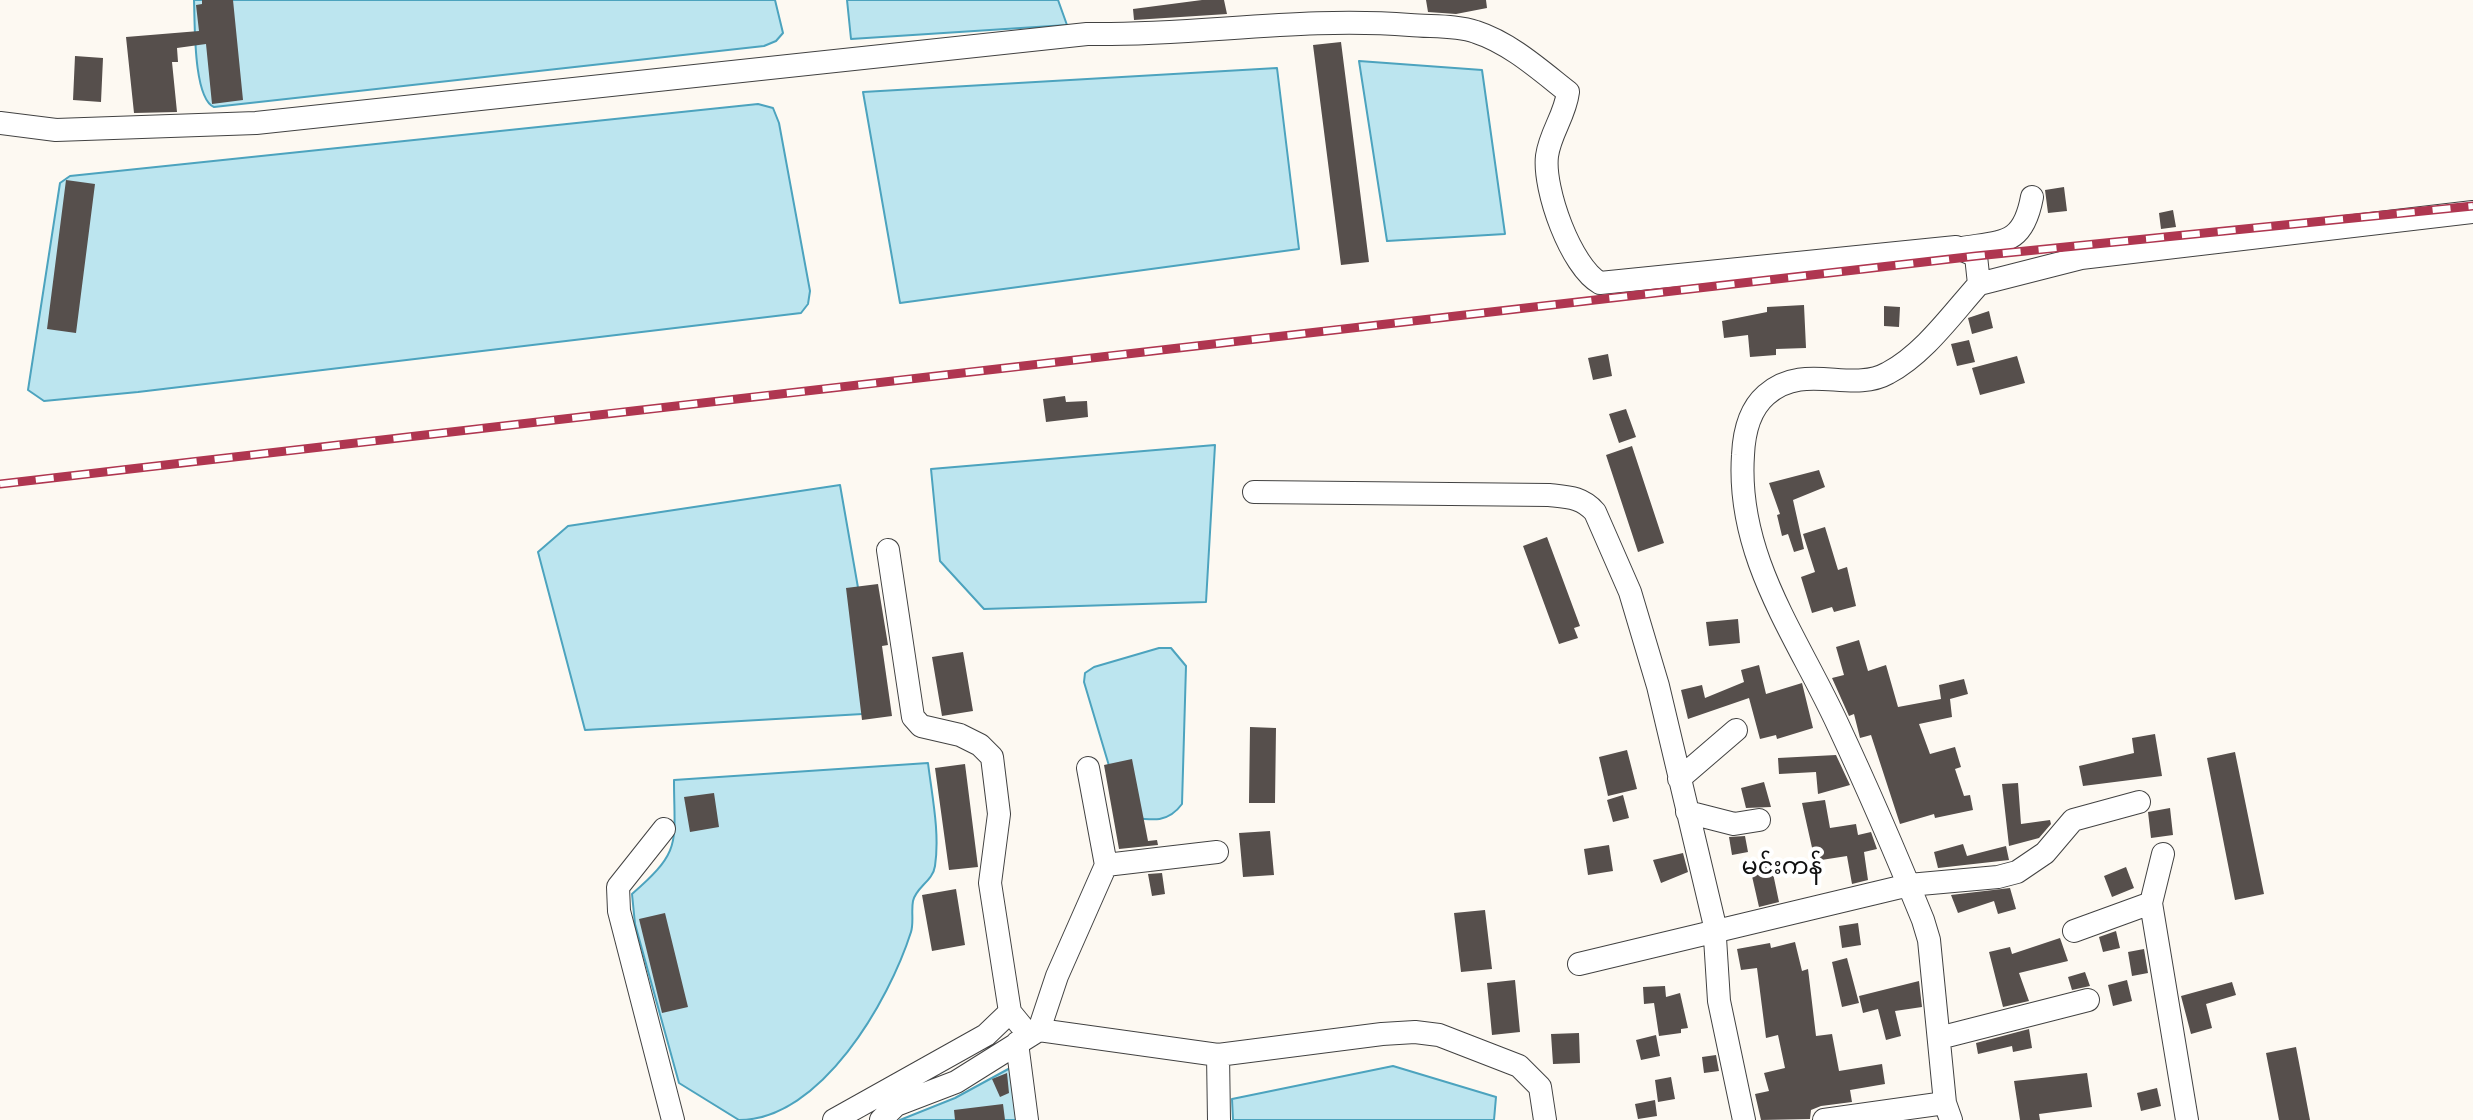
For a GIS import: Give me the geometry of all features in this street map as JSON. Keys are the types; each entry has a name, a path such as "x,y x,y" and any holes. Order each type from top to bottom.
{"street":[{"path":"10,123 56,130 256,123 1087,34 1147,35 1290,22 1370,22 1479,33 1530,62 1568,92 1565,112 1549,146 1549,178 1565,234 1577,261 1600,283 1922,249 1962,248 2010,240 2026,223 2032,197"},
{"path":"1824,1120 1948,1112 1929,940 1909,885 1840,729 1781,616 1756,559 1740,489 1744,439 1752,411 1767,394 1788,381 1877,377 1889,373 1937,332 1979,284 2081,258 2473,212"},
{"path":"1962,248 1976,256 1979,284"},
{"path":"1254,492 1549,495 1587,502 1611,544 1630,592 1658,686 1714,930 1719,1001 1744,1120"},
{"path":"888,550 913,717 921,726 960,735 980,745 992,757 999,814 990,883 1010,1012 1028,1036"},
{"path":"1679,779 1736,730"},
{"path":"1027,1120 1028,1036 1106,865 1088,768"},
{"path":"1579,964 1909,885 1998,877 2017,872 2045,853 2073,820 2139,802"},
{"path":"1687,812 1734,824 1759,820"},
{"path":"664,829 627,871 618,887 619,911 673,1120"},
{"path":"1106,865 1217,852"},
{"path":"2163,854 2151,903 2187,1120"},
{"path":"2074,931 2151,903"},
{"path":"1939,1038 2088,1000"},
{"path":"834,1120 986,1035 1010,1012"},
{"path":"881,1120 896,1105 956,1082 1028,1036 1218,1055 1415,1032 1439,1035 1519,1066 1540,1087 1545,1120"},
{"path":"1218,1055 1219,1120"}],"water":[{"path":"194,0 775,0 783,33 776,41 764,46 214,107 207,101 199,75"},
{"path":"847,0 1058,0 1067,25 851,39"},
{"path":"1359,61 1482,70 1505,234 1387,241"},
{"path":"1277,68 1299,249 900,303 863,92"},
{"path":"758,104 773,108 779,123 810,291 808,304 801,313 138,392 44,401 28,390 60,183 70,176"},
{"path":"1215,445 1206,602 984,609 940,561 931,469"},
{"path":"840,485 880,713 585,730 538,552 568,526"},
{"path":"1159,648 1171,648 1186,666 1182,804 1163,818 1124,816 1084,682 1085,673 1094,667"},
{"path":"928,763 936,828 934,871 915,896 911,932 901,960 869,1022 848,1052 824,1079 797,1100 769,1115 739,1120 679,1083 635,924 632,894 668,855 674,832 674,780"},
{"path":"1393,1066 1496,1097 1494,1120 1233,1120 1232,1099"},
{"path":"1012,1067 1021,1120 900,1120 955,1098"}],"building":[{"path":"202,0 233,0 243,100 212,104 206,44 177,48 178,62 172,62 177,112 134,113 126,37 199,31 196,5 202,4"},
{"path":"1224,0 1227,14 1134,20 1133,9"},
{"path":"1426,0 1486,0 1487,8 1456,14 1428,12"},
{"path":"1341,42 1369,262 1341,265 1313,45"},
{"path":"75,56 103,58 101,102 73,100"},
{"path":"66,180 95,184 76,333 47,329"},
{"path":"2064,187 2067,211 2048,213 2045,190"},
{"path":"2173,210 2176,227 2161,229 2159,213"},
{"path":"1804,305 1806,348 1776,349 1776,355 1750,357 1748,335 1724,338 1722,321 1767,312 1767,307"},
{"path":"1884,306 1900,307 1899,327 1884,326"},
{"path":"1989,311 1993,328 1972,334 1968,318"},
{"path":"1969,340 1975,362 1957,366 1951,344"},
{"path":"1608,354 1612,376 1593,380 1588,358"},
{"path":"2017,356 2025,383 1980,395 1972,368"},
{"path":"1065,396 1066,402 1087,401 1088,417 1046,422 1043,399"},
{"path":"1626,409 1636,437 1619,443 1609,414"},
{"path":"1632,446 1664,543 1638,552 1606,455"},
{"path":"1819,470 1825,487 1793,500 1804,549 1794,552 1788,534 1782,536 1777,515 1780,514 1769,483"},
{"path":"1825,527 1838,570 1847,567 1856,606 1834,612 1832,607 1812,613 1801,577 1815,572 1803,534"},
{"path":"1547,537 1580,626 1574,628 1578,638 1559,644 1523,546"},
{"path":"878,584 888,645 882,646 892,716 862,720 846,588"},
{"path":"1738,619 1740,643 1709,646 1706,622"},
{"path":"1859,640 1868,671 1886,665 1898,707 1941,699 1939,685 1964,679 1968,694 1950,699 1952,717 1919,724 1930,754 1955,747 1961,767 1955,769 1964,796 1970,795 1973,810 1935,818 1934,814 1900,824 1871,735 1860,738 1854,714 1849,716 1832,678 1844,675 1836,647"},
{"path":"963,652 973,711 942,716 932,657"},
{"path":"1759,665 1766,694 1802,683 1813,728 1777,739 1776,735 1760,739 1749,698 1688,719 1681,690 1702,685 1705,698 1744,682 1741,670"},
{"path":"1250,727 1276,728 1275,803 1249,803"},
{"path":"2155,734 2162,776 2083,786 2079,766 2134,753 2132,738"},
{"path":"1627,750 1637,789 1608,796 1599,757"},
{"path":"2235,752 2264,894 2235,900 2207,758"},
{"path":"1836,755 1850,785 1818,794 1816,772 1779,774 1778,758"},
{"path":"1132,759 1148,841 1157,840 1158,845 1119,849 1104,765"},
{"path":"965,764 978,867 949,870 935,768"},
{"path":"1764,782 1771,807 1746,808 1741,788"},
{"path":"2018,783 2021,824 2050,820 2051,824 2039,838 2009,846 2002,784"},
{"path":"714,793 719,827 690,832 684,797"},
{"path":"1623,795 1629,818 1613,822 1607,800"},
{"path":"1825,800 1830,828 1856,824 1858,835 1871,832 1877,849 1864,852 1868,880 1852,884 1847,856 1815,861 1802,803"},
{"path":"2170,808 2173,835 2151,838 2148,812"},
{"path":"1270,831 1274,875 1243,877 1239,833"},
{"path":"1745,836 1748,852 1732,855 1729,837"},
{"path":"1963,844 1967,856 2006,846 2009,860 1938,868 1934,852"},
{"path":"1609,845 1613,871 1588,875 1584,849"},
{"path":"1683,853 1688,872 1661,883 1653,860"},
{"path":"1770,859 1779,902 1759,907 1749,863"},
{"path":"2126,867 2134,888 2112,897 2104,876"},
{"path":"1162,873 1165,894 1152,896 1148,874"},
{"path":"2010,888 2016,909 1998,914 1994,901 1958,913 1951,895"},
{"path":"956,889 965,945 932,951 922,895"},
{"path":"1485,910 1492,969 1461,972 1454,913"},
{"path":"665,913 688,1007 662,1013 639,919"},
{"path":"1858,923 1861,945 1842,948 1839,926"},
{"path":"2116,931 2120,948 2103,952 2099,937"},
{"path":"2060,938 2068,961 2019,973 2029,1001 2003,1007 1989,952 2010,947 2012,954"},
{"path":"1795,942 1802,971 1808,969 1816,1036 1832,1034 1839,1071 1882,1064 1885,1084 1850,1090 1852,1102 1811,1110 1810,1119 1761,1120 1755,1094 1769,1091 1764,1073 1785,1068 1778,1035 1766,1038 1757,968 1741,970 1737,949 1770,943 1771,948"},
{"path":"2144,949 2148,973 2132,976 2128,952"},
{"path":"1847,958 1859,1003 1842,1007 1832,962"},
{"path":"2085,972 2090,986 2072,990 2068,977"},
{"path":"1515,980 1520,1032 1492,1035 1487,983"},
{"path":"2127,980 2132,1001 2113,1006 2108,985"},
{"path":"1919,981 1922,1007 1895,1011 1901,1036 1886,1040 1878,1009 1863,1013 1859,996"},
{"path":"2232,982 2236,995 2206,1004 2212,1028 2191,1034 2181,996"},
{"path":"1665,986 1666,997 1680,993 1688,1028 1681,1029 1681,1033 1659,1036 1654,1003 1644,1004 1643,987"},
{"path":"2029,1029 2032,1048 2013,1052 2012,1046 1978,1054 1976,1043"},
{"path":"1579,1033 1580,1063 1553,1064 1551,1034"},
{"path":"1656,1035 1660,1056 1641,1060 1636,1040"},
{"path":"2296,1047 2310,1120 2279,1120 2266,1053"},
{"path":"1716,1055 1719,1071 1704,1073 1702,1057"},
{"path":"1007,1073 1009,1093 1000,1097 992,1079"},
{"path":"2087,1073 2092,1107 2039,1114 2040,1120 2020,1120 2014,1081"},
{"path":"1671,1077 1675,1099 1658,1102 1655,1080"},
{"path":"2157,1088 2161,1106 2141,1111 2137,1093"},
{"path":"1655,1100 1657,1116 1638,1119 1635,1104"},
{"path":"1003,1104 1005,1120 955,1120 954,1110"}],"railway":[{"path":"0,484 1976,256 2473,206"}],"district":[{"name":"မင်းကန်","path":"1782,867"}]}
